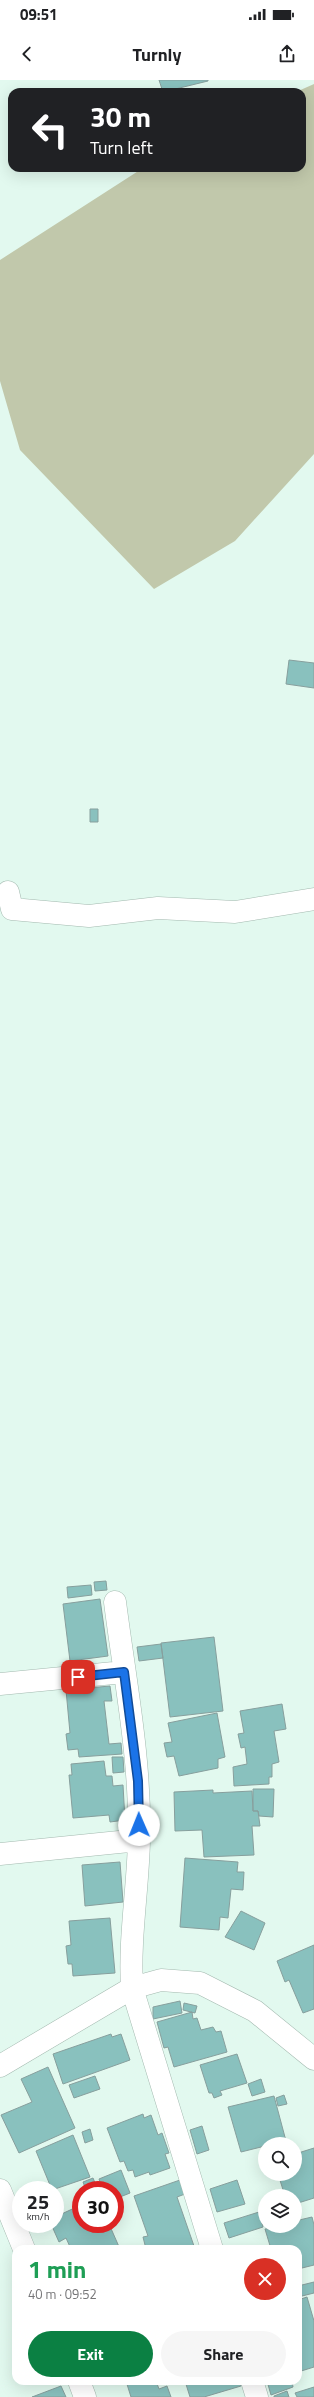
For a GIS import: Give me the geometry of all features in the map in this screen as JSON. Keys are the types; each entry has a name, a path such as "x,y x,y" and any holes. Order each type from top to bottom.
{"street":[{"path":"8,892 12,909 89,916 158,908 235,912 314,899"},
{"path":"115,1602 138,1781 139,1840 131,1963 132,1988 211,2245"},
{"path":"0,1684 124,1672"},
{"path":"0,1854 139,1840"},
{"path":"0,2066 132,1988 161,1980 200,1984 255,2011 314,2059"},
{"path":"0,2190 22,2245"},
{"path":"81,2385 86,2397"},
{"path":"253,2385 257,2397"}],"green space":[{"path":"314,84 314,454 235,541 154,589 20,450 0,381 0,260 137,172 306,172 305,88"}],"building":[{"path":"159,80 208,80 179,88 162,88"},
{"path":"289,660 314,663 314,688 286,684"},
{"path":"90,809 98,809 98,822 90,822"},
{"path":"106,1581 107,1590 95,1591 94,1582"},
{"path":"91,1585 92,1595 68,1598 67,1587"},
{"path":"100,1599 108,1656 70,1661 63,1604"},
{"path":"214,1637 223,1711 170,1717 161,1643"},
{"path":"161,1644 163,1658 139,1661 137,1647"},
{"path":"110,1686 112,1701 104,1701 109,1744 121,1743 122,1754 79,1757 78,1749 68,1750 66,1734 70,1733 66,1690"},
{"path":"282,1704 286,1729 274,1731 279,1762 272,1764 272,1777 269,1777 269,1784 234,1786 233,1767 247,1764 245,1747 241,1748 238,1734 244,1733 240,1711"},
{"path":"217,1713 225,1757 218,1759 218,1768 179,1776 174,1756 167,1757 164,1743 172,1742 168,1723"},
{"path":"112,1757 123,1757 124,1772 113,1773"},
{"path":"104,1761 106,1776 112,1776 113,1786 123,1785 125,1820 110,1822 109,1815 73,1818 69,1775 72,1775 71,1764"},
{"path":"253,1789 274,1789 273,1817 259,1816 258,1811 253,1811"},
{"path":"213,1790 213,1793 252,1791 253,1811 258,1811 260,1826 252,1826 254,1855 204,1857 202,1830 175,1831 174,1792"},
{"path":"185,1858 238,1862 237,1872 244,1872 243,1890 231,1889 228,1918 220,1917 219,1930 180,1927"},
{"path":"120,1862 123,1902 85,1906 82,1865"},
{"path":"241,1911 265,1923 254,1950 225,1937"},
{"path":"110,1918 115,1973 73,1976 72,1964 68,1964 66,1946 71,1945 69,1921"},
{"path":"314,1945 314,2009 303,2013 289,1980 285,1982 277,1961"},
{"path":"180,2001 182,2013 153,2019 153,2007"},
{"path":"184,2003 197,2006 195,2013 183,2010"},
{"path":"192,2012 193,2019 197,2018 201,2030 213,2027 216,2032 221,2031 227,2052 174,2067 168,2047 164,2048 157,2022"},
{"path":"111,2034 112,2037 121,2034 130,2060 63,2084 53,2054"},
{"path":"237,2054 247,2083 220,2091 222,2095 214,2098 212,2093 209,2093 200,2065"},
{"path":"48,2067 75,2128 19,2153 1,2115 32,2102 21,2079"},
{"path":"95,2076 100,2089 74,2098 69,2085"},
{"path":"261,2079 265,2092 252,2096 248,2084"},
{"path":"284,2095 287,2104 278,2106 276,2098"},
{"path":"274,2096 285,2137 258,2137 258,2148 241,2152 228,2107"},
{"path":"143,2114 144,2118 151,2115 158,2135 162,2133 169,2153 165,2154 170,2168 150,2175 149,2172 135,2177 133,2170 128,2171 124,2161 120,2162 107,2128"},
{"path":"202,2126 209,2150 197,2154 190,2130"},
{"path":"90,2129 93,2140 85,2143 82,2132"},
{"path":"73,2135 90,2177 78,2181 72,2181 72,2183 64,2186 64,2181 48,2181 36,2151"},
{"path":"314,2148 314,2198 302,2202 302,2189 283,2189 280,2181 302,2181 302,2152"},
{"path":"121,2170 130,2193 124,2195 124,2181 100,2181 99,2179"},
{"path":"93,2178 94,2181 86,2181"},
{"path":"180,2180 185,2194 177,2197 194,2245 145,2245 143,2237 148,2236 134,2196"},
{"path":"237,2180 245,2204 217,2212 210,2189"},
{"path":"72,2209 72,2233 113,2233 118,2245 69,2245 66,2238 59,2242 55,2233 64,2233 64,2213"},
{"path":"258,2212 258,2229 229,2238 224,2223"},
{"path":"312,2217 314,2225 314,2265 302,2268 302,2245 270,2245 266,2233 302,2233 302,2219"},
{"path":"314,2282 314,2293 302,2296 302,2285"},
{"path":"307,2297 314,2321 314,2367 302,2371 302,2299"},
{"path":"127,2385 158,2385 159,2389 167,2386 171,2397 131,2397"},
{"path":"186,2385 241,2386 204,2397 190,2397"},
{"path":"268,2385 293,2385 293,2387 271,2395"},
{"path":"61,2386 66,2397 32,2397"},
{"path":"314,2387 314,2397 297,2397 295,2393"},
{"path":"287,2391 289,2397 274,2397 274,2396"}],"route":[{"path":"78,1677 124,1672 138,1781 139,1825"}]}
